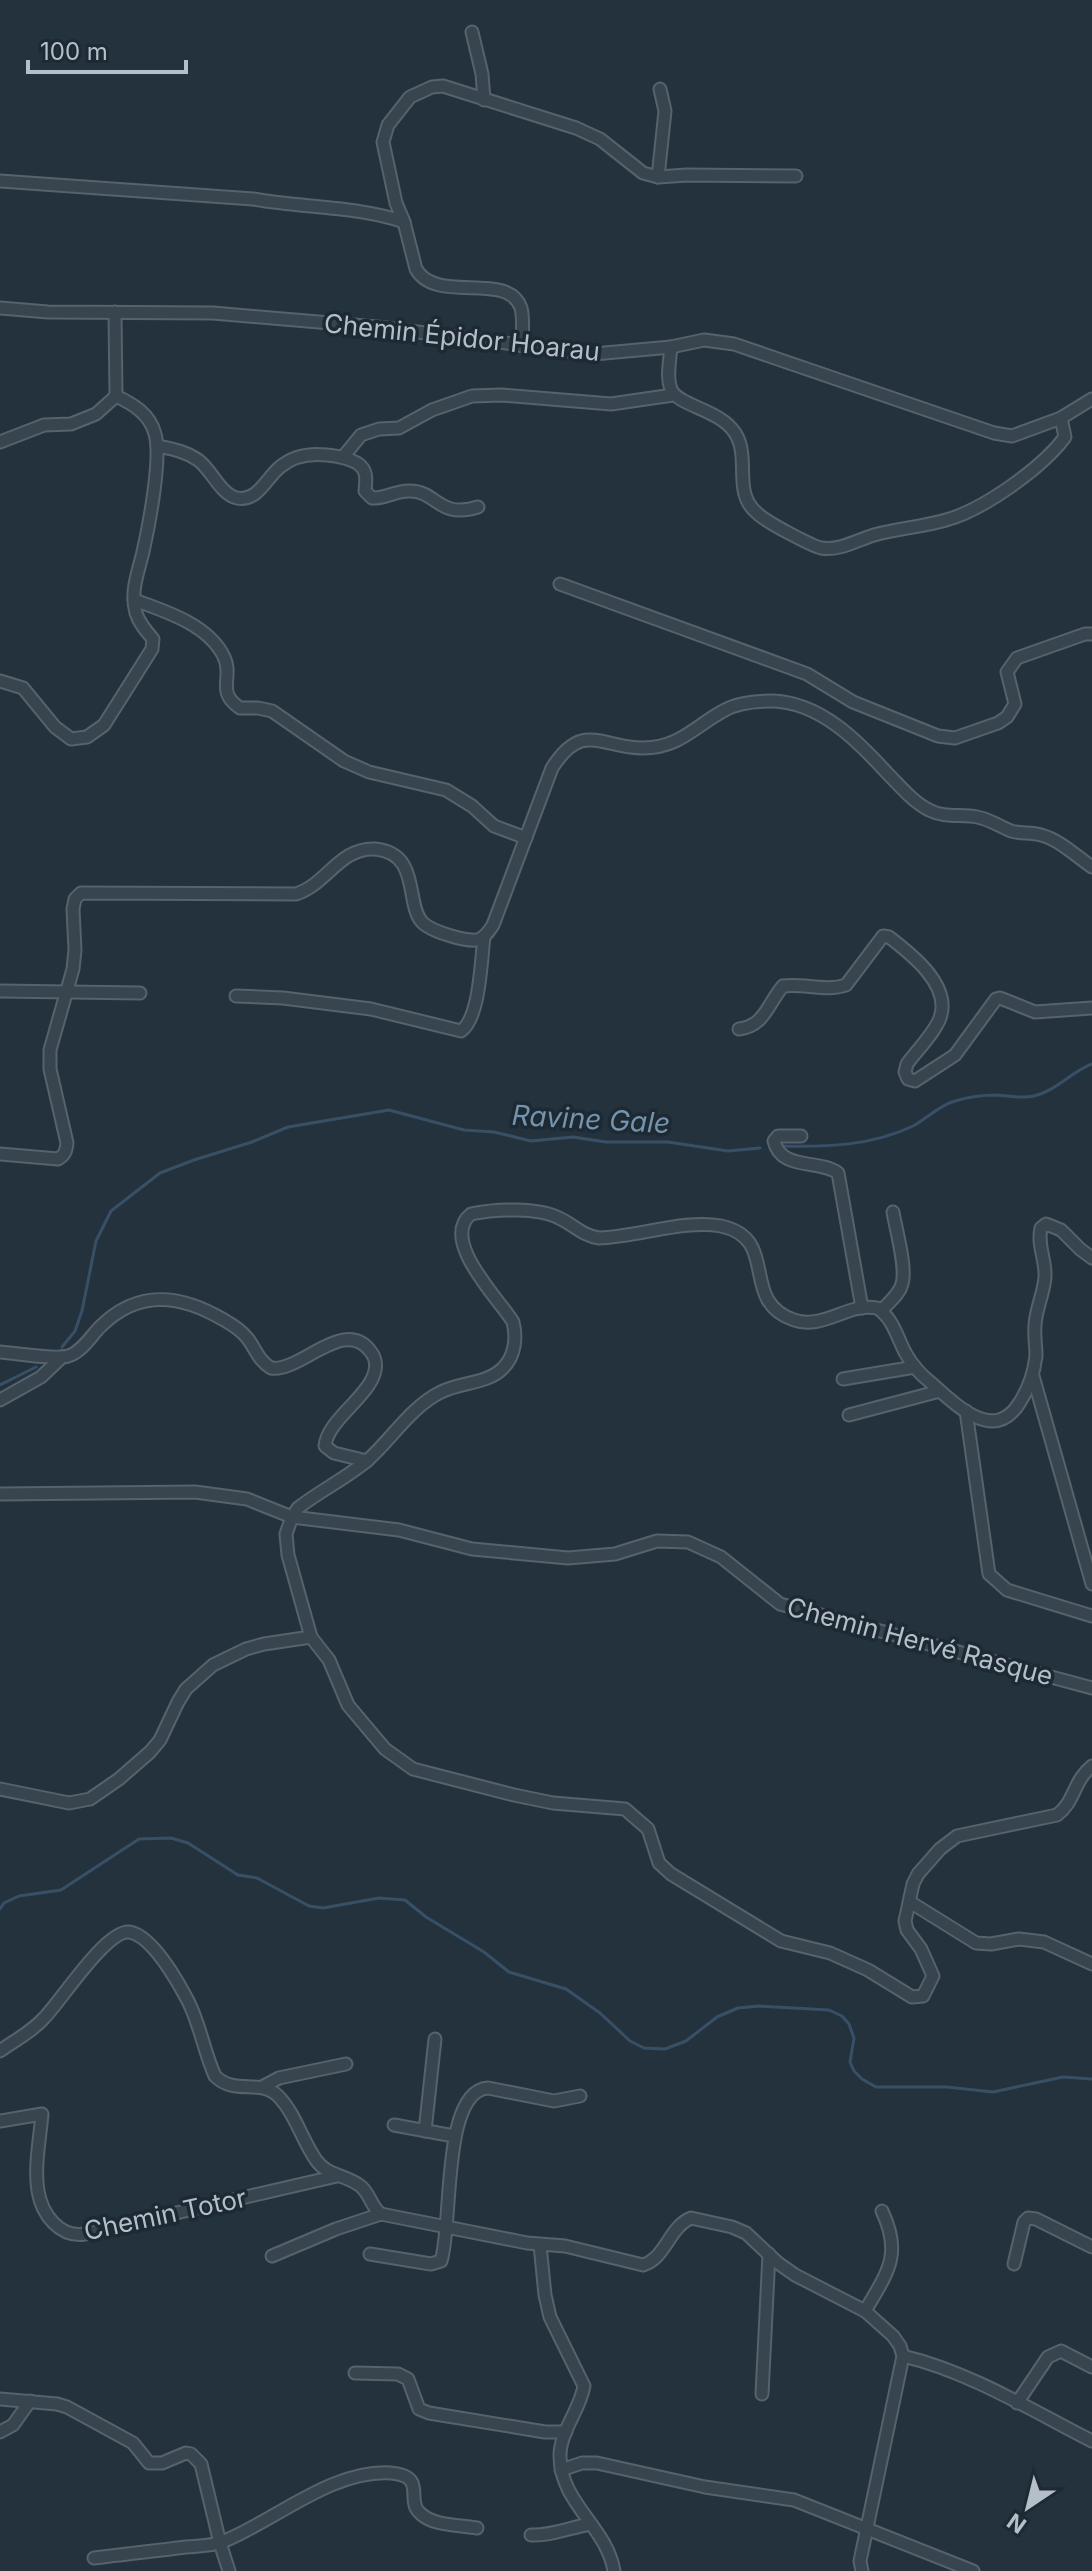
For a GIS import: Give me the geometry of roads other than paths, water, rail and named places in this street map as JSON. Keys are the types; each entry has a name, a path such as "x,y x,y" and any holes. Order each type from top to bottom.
{"street":[{"path":"472,32 482,74 484,100"},
{"path":"522,346 522,317 517,301 505,292 439,286 425,281 416,269 396,203 383,142 388,125 410,97 432,87 443,86 576,128 600,139 643,173 658,177 796,176"},
{"path":"658,177 665,111 660,89"},
{"path":"0,181 253,199 293,207 375,213 404,222"},
{"name":"Chemin Épidor Hoarau","path":"0,308 48,312 213,313 377,327 594,354 671,347 704,340 734,344 994,433 1012,436 1061,418 1092,399"},
{"path":"0,442 44,425 71,424 96,414 116,396 115,312"},
{"path":"671,347 669,380 673,395"},
{"path":"343,457 361,435 379,429 399,428 432,410 472,396 502,395 611,404 673,395 708,410 736,433 744,491 756,513 818,547 831,548 971,512 1046,459 1065,437 1061,418"},
{"path":"0,681 23,688 55,727 71,739 87,737 104,725 152,649 153,639 141,624 134,600 134,581 143,553 153,495 157,446 155,432 146,416 116,396"},
{"path":"157,446 178,449 198,460 229,494 243,498 257,493 282,465 309,454 343,457 363,468 365,491 372,498 409,491 421,493 437,504 460,512 478,507"},
{"path":"560,584 807,674 853,702 946,737 966,735 1007,717 1015,704 1007,672 1017,658 1092,634"},
{"path":"134,600 169,613 212,639 226,660 227,695 240,708 272,711 344,761 369,772 446,790 472,806 494,826 526,838"},
{"path":"0,1154 58,1159 64,1156 66,1150 59,1102 50,1069 50,1050 73,969 74,903 81,893 296,894 313,887 344,858 365,849 379,850 392,855 410,878 417,914 427,927 477,941 493,925 552,768 573,744 587,740 643,748 661,745 680,740 725,710 747,702 775,701 795,705 835,724 860,743 902,788 929,811 941,815 977,816 1009,830 1046,836 1092,867"},
{"path":"739,1029 750,1028 760,1020 783,986 797,984 837,988 846,985 883,936 889,937 923,965 942,1001 940,1018 907,1064 905,1072 908,1079 915,1081 925,1076 955,1055 996,999 1035,1012 1092,1008"},
{"path":"236,996 283,998 371,1009 461,1031 471,1020 476,1001 484,937"},
{"path":"0,991 140,993"},
{"path":"801,1136 778,1136 774,1141 775,1147 796,1163 825,1167 838,1173 862,1308"},
{"path":"882,1310 897,1294 904,1275 893,1212"},
{"path":"1092,1258 1056,1227 1046,1224 1041,1228 1039,1242 1045,1278 1036,1315 1033,1375 1018,1407 995,1423 966,1411 915,1367 882,1310 871,1306 809,1323 785,1316 775,1309 762,1290 756,1254 750,1241 735,1230 701,1224 599,1238 585,1235 548,1213 474,1213 463,1223 463,1246 470,1263 513,1322 516,1333 511,1356 496,1373 442,1391 429,1399 367,1461 335,1485 310,1498 292,1517 286,1534 288,1555 311,1637 329,1660 356,1717 402,1763 423,1772 532,1800 625,1809 648,1829 656,1857 671,1874 781,1941 830,1953 917,1998 926,1992 933,1976 921,1949 907,1930 905,1916 918,1874 945,1844 964,1834 1057,1815 1068,1804 1079,1778 1092,1766"},
{"path":"0,1352 62,1357 75,1353 100,1327 127,1306 151,1298 193,1306 225,1320 243,1333 261,1360 271,1368 288,1367 334,1343 354,1341 371,1351 375,1372 369,1385 329,1433 325,1446 334,1453 367,1461"},
{"path":"0,1400 41,1377 62,1357"},
{"path":"843,1379 915,1367"},
{"path":"1033,1375 1092,1584"},
{"path":"849,1415 940,1391"},
{"path":"966,1411 989,1574 1007,1590 1092,1616"},
{"name":"Chemin Hervé Rasque","path":"0,1494 222,1494 247,1499 292,1517 399,1530 472,1549 568,1558 615,1554 657,1541 688,1542 721,1557 780,1604 1092,1688"},
{"path":"0,1789 69,1803 90,1799 150,1752 168,1726 186,1689 213,1665 255,1646 311,1637"},
{"path":"910,1902 976,1943 1019,1939 1044,1942 1092,1964"},
{"path":"0,2051 45,2018 105,1945 122,1933 129,1932 162,1957 189,2002 215,2076 231,2086 270,2089 283,2102 320,2165 361,2186 381,2214 540,2245 565,2246 643,2265 654,2259 680,2224 691,2218 741,2230 795,2275 865,2311 900,2346 903,2356 860,2561 862,2571"},
{"path":"425,2131 435,2039"},
{"path":"262,2087 279,2078 346,2064"},
{"path":"370,2254 435,2264 442,2259 454,2136 472,2094 480,2089 554,2101 580,2096"},
{"name":"Chemin Totor","path":"0,2121 42,2114 38,2192 45,2211 55,2225 69,2234 85,2234 337,2176"},
{"path":"394,2125 454,2136"},
{"path":"865,2311 891,2262 891,2230 882,2211"},
{"path":"272,2256 381,2214"},
{"path":"1014,2264 1024,2222 1028,2218 1092,2247"},
{"path":"540,2245 550,2317 584,2386 561,2445 561,2470 570,2494 607,2547 614,2571"},
{"path":"762,2394 769,2254"},
{"path":"1017,2403 1048,2357 1056,2351 1092,2367"},
{"path":"903,2356 974,2380 1092,2441"},
{"path":"355,2373 398,2374 408,2379 419,2409 429,2413 545,2432 566,2432"},
{"path":"0,2399 57,2404 133,2443 149,2463 162,2463 186,2453 197,2458 229,2571"},
{"path":"0,2432 13,2425 30,2401"},
{"path":"561,2470 582,2463 597,2463 705,2487 782,2497 973,2571"},
{"path":"94,2558 220,2543 328,2487 370,2473 397,2474 408,2479 415,2490 416,2510 427,2518 477,2528"},
{"path":"531,2535 546,2535 591,2524"}],"waterway":[{"name":"Ravine Gale","path":"782,1146 832,1145 881,1138 913,1126 943,1106 960,1100 976,1096 1025,1097 1042,1094 1092,1064"},
{"name":"Ravine Gale","path":"62,1347 75,1331 96,1241 111,1211 160,1173 288,1127 389,1110 464,1130 494,1132 531,1141 573,1137 606,1142 668,1142 728,1151 760,1148"},
{"name":"Ravine Gale","path":"0,1385 36,1367"},
{"path":"0,1909 4,1903 19,1896 61,1890 139,1839 171,1838 188,1843 238,1875 257,1878 309,1906 323,1908 379,1898 405,1900 509,1972 566,1989 600,2013 630,2041 644,2048 665,2049 686,2041 717,2017 738,2008 759,2006 829,2010 842,2016 849,2024 854,2038 850,2062 854,2071 876,2087 947,2087 993,2092 1063,2077 1092,2079"}]}
